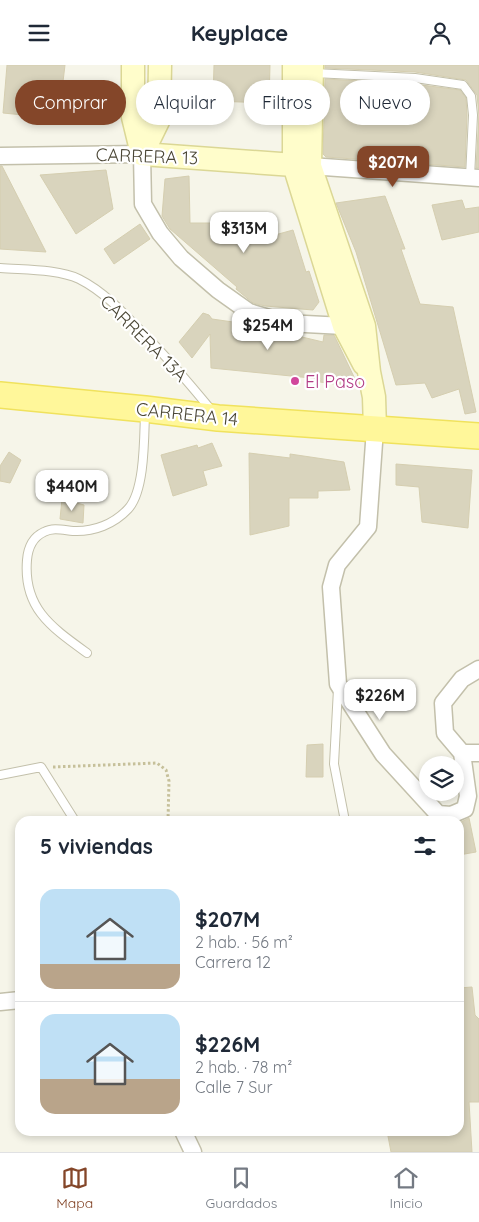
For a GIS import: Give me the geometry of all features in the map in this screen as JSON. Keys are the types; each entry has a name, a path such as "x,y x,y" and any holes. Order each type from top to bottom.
{"main road":[{"path":"133,65 133,117 142,153"},
{"path":"142,153 159,119 160,65"},
{"path":"306,67 302,166 344,326 369,372"},
{"name":"CARRERA 13","path":"142,153 302,166"},
{"path":"302,166 364,326 374,397 375,429"},
{"name":"CARRERA 14","path":"0,395 218,418 479,436"}],"street":[{"name":"CARRERA 13","path":"0,156 142,153"},
{"path":"142,153 143,204 160,233 181,258 249,312 286,323 344,326"},
{"path":"302,166 474,178"},
{"path":"375,429 368,527 337,565 330,587 338,684 383,754 438,814 451,815 465,809 468,796 462,753 445,733 443,703 462,679 479,669"},
{"path":"462,753 479,753"},
{"path":"0,1002 15,1000"},
{"path":"185,1136 193,1152"}],"lane":[{"path":"306,67 463,85 471,96 474,178"},
{"name":"CARRERA 13A","path":"0,268 58,273 79,279 89,285 121,310 175,366 218,418"},
{"path":"86,653 67,639 38,610 29,593 27,583 27,552 33,539 44,531 96,529 115,521 130,507 140,485 145,409"},
{"path":"338,684 334,764 344,816"},
{"path":"0,775 41,767 72,816"}],"path":[{"path":"41,767 157,763 166,770 169,781 168,816"}],"building":[{"path":"7,65 65,65 63,80 15,80 15,114 3,113"},
{"path":"214,65 270,65 270,80 244,80 244,102 234,102 234,80 214,80"},
{"path":"325,65 479,65 479,115 477,95 466,80 415,72 325,68"},
{"path":"325,79 343,80 340,80 340,125 430,125 430,86 460,90 466,98 465,167 326,157 323,154 324,125 330,125 330,80"},
{"path":"479,115 479,168 476,168"},
{"path":"0,166 2,166 46,252 0,249"},
{"path":"106,170 113,209 76,234 40,175"},
{"path":"189,176 190,223 257,221 264,238 293,230 306,272 309,271 319,302 313,310 265,306 253,303 170,229 162,216 165,179"},
{"path":"385,196 405,249 401,249 420,304 453,307 476,412 465,414 459,389 432,398 425,383 396,385 356,252 336,203"},
{"path":"462,200 465,209 479,207 479,232 442,240 432,205"},
{"path":"140,224 150,239 114,264 104,249"},
{"path":"203,313 209,315 212,319 247,324 323,342 324,335 334,335 355,379 350,386 320,382 321,379 211,368 210,334 192,358 179,342"},
{"path":"212,443 222,466 203,471 207,485 173,496 161,455 197,445 198,448"},
{"path":"9,452 21,460 10,483 0,481 0,466"},
{"path":"249,453 290,458 290,454 344,462 350,490 318,491 318,498 289,498 289,526 250,535"},
{"path":"396,464 472,470 468,528 422,522 419,487 396,485"},
{"path":"62,499 84,505 83,523 60,519"},
{"path":"323,744 323,777 306,777 307,745"},
{"path":"469,818 476,852 464,854 464,820"},
{"path":"472,987 475,1015 479,1019 479,1102 469,1102 472,1152 391,1152 388,1136 464,1136 464,988"}],"place":[{"name":"El Paso","path":"295,381"}]}
